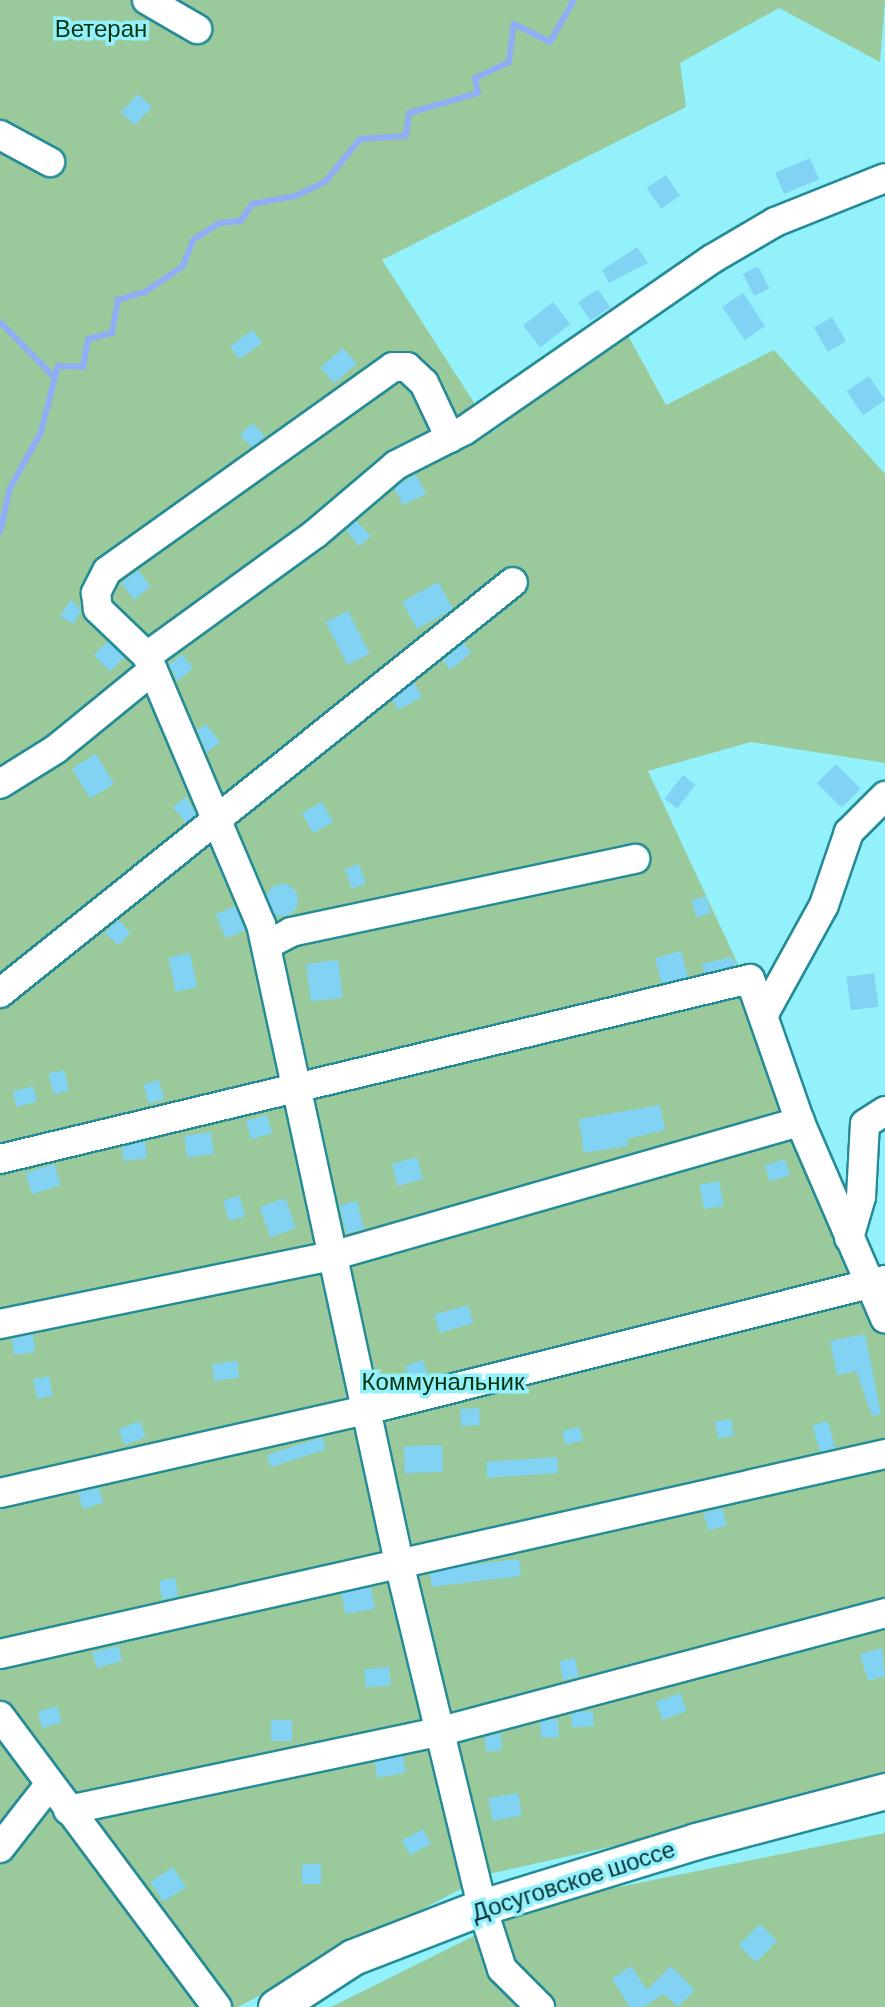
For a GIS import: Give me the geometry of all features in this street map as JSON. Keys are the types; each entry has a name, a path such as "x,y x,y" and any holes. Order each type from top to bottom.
{"main road":[{"name":"Досуговское шоссе","path":"276,2007 353,1957 482,1908 696,1840 885,1791"}],"street":[{"path":"147,0 197,29"},
{"path":"0,135 50,162"},
{"path":"0,784 56,749 150,663 315,534 396,465 450,438 712,259 775,222 885,178"},
{"path":"450,438 424,383 407,367 393,367 344,397 289,446 107,571 96,593 98,609 150,663 220,817 267,945 370,1409 400,1567 482,1908 502,1969 540,2007"},
{"path":"0,993 513,582"},
{"path":"750,979 765,1012 824,905 849,832 885,796"},
{"path":"267,945 291,932 635,859"},
{"path":"0,1159 300,1091 750,979"},
{"path":"750,979 800,1122 849,1238 877,1284 885,1318"},
{"path":"849,1238 862,1197 865,1124 885,1111"},
{"path":"0,1324 335,1255 800,1122"},
{"path":"0,1493 370,1409 877,1284"},
{"path":"0,1654 400,1567 885,1454"},
{"path":"68,1810 438,1732 885,1613"},
{"path":"0,1716 217,2007"},
{"path":"0,1848 49,1785"}],"green space":[{"name":"Коммунальник","path":"0,0 885,0 880,62 779,8 680,63 686,107 382,260 493,432 625,330 666,405 774,350 885,474 885,763 751,742 648,771 885,1280 885,1785 489,1874 238,2007 0,2007"},
{"path":"885,1833 885,2007 331,2007 540,1903"}],"building":[{"path":"138,94 152,107 135,125 121,112"},
{"path":"810,158 819,179 784,194 775,173"},
{"path":"666,175 680,196 661,209 647,188"},
{"path":"637,247 648,263 609,283 602,270"},
{"path":"758,266 769,288 754,296 743,274"},
{"path":"598,289 610,307 590,321 578,302"},
{"path":"743,293 765,326 745,340 722,307"},
{"path":"553,302 570,324 540,347 523,325"},
{"path":"832,317 846,341 828,352 814,328"},
{"path":"253,330 262,343 239,359 230,346"},
{"path":"343,348 357,364 334,384 320,368"},
{"path":"869,376 885,400 863,415 847,391"},
{"path":"252,423 265,436 253,448 240,435"},
{"path":"416,474 426,494 403,505 394,488"},
{"path":"356,521 371,536 359,546 346,530"},
{"path":"138,570 151,587 134,599 121,583"},
{"path":"438,582 453,609 417,629 402,602"},
{"path":"71,599 81,611 73,624 60,616"},
{"path":"348,611 370,654 348,665 326,622"},
{"path":"108,641 124,657 110,671 94,655"},
{"path":"463,643 471,652 451,670 443,661"},
{"path":"182,654 193,668 178,681 169,665"},
{"path":"414,682 422,697 398,710 393,700"},
{"path":"206,724 220,742 206,753 197,730"},
{"path":"96,754 114,784 90,798 72,768"},
{"path":"836,764 861,789 842,808 817,783"},
{"path":"683,775 696,785 677,808 665,799"},
{"path":"186,797 196,814 186,823 173,807"},
{"path":"322,802 333,822 313,833 302,813"},
{"path":"359,864 366,884 352,889 345,869"},
{"path":"282,884 293,889 298,900 293,911 282,916 271,911 266,900 271,889"},
{"path":"706,896 711,913 697,917 692,900"},
{"path":"235,906 245,930 226,938 216,914"},
{"path":"118,920 131,933 118,945 105,933"},
{"path":"681,951 688,977 662,984 655,958"},
{"path":"190,953 197,987 176,992 168,958"},
{"path":"731,957 738,965 704,973 702,964"},
{"path":"338,960 343,998 311,1002 306,964"},
{"path":"874,973 879,1007 851,1011 846,977"},
{"path":"64,1070 69,1090 54,1094 48,1074"},
{"path":"159,1080 164,1099 149,1103 144,1084"},
{"path":"33,1086 37,1101 17,1107 13,1091"},
{"path":"660,1105 665,1130 627,1139 628,1146 584,1153 579,1119"},
{"path":"267,1115 272,1133 251,1139 246,1121"},
{"path":"211,1132 214,1154 187,1158 184,1136"},
{"path":"145,1141 147,1158 124,1161 122,1147"},
{"path":"417,1157 423,1179 398,1186 392,1164"},
{"path":"785,1159 790,1175 770,1181 765,1165"},
{"path":"54,1164 61,1185 32,1194 25,1173"},
{"path":"719,1181 724,1206 704,1209 699,1185"},
{"path":"240,1196 245,1216 229,1220 224,1200"},
{"path":"285,1198 296,1228 271,1237 260,1207"},
{"path":"357,1201 364,1229 347,1233 340,1205"},
{"path":"468,1305 473,1323 440,1333 434,1315"},
{"path":"33,1334 35,1352 14,1355 12,1339"},
{"path":"865,1334 881,1414 872,1416 856,1371 837,1375 830,1341"},
{"path":"423,1360 429,1377 411,1383 405,1366"},
{"path":"237,1361 239,1378 214,1381 212,1364"},
{"path":"49,1376 53,1396 37,1399 33,1379"},
{"path":"479,1408 480,1425 461,1426 460,1409"},
{"path":"731,1419 734,1436 718,1439 715,1422"},
{"path":"140,1421 146,1437 125,1445 119,1429"},
{"path":"828,1421 835,1448 820,1452 813,1425"},
{"path":"580,1427 583,1441 565,1444 562,1431"},
{"path":"322,1437 326,1449 271,1467 267,1455"},
{"path":"442,1445 443,1472 405,1473 404,1446"},
{"path":"557,1457 558,1473 487,1478 486,1462"},
{"path":"99,1488 103,1503 83,1509 78,1492"},
{"path":"722,1508 727,1525 709,1531 704,1513"},
{"path":"519,1559 521,1576 432,1587 430,1570"},
{"path":"175,1578 178,1597 162,1599 159,1581"},
{"path":"371,1587 375,1609 345,1614 341,1592"},
{"path":"119,1646 122,1661 97,1668 92,1652"},
{"path":"882,1648 885,1676 868,1681 860,1654"},
{"path":"575,1658 579,1677 563,1680 559,1661"},
{"path":"389,1667 391,1685 366,1688 364,1670"},
{"path":"680,1693 687,1711 663,1720 656,1702"},
{"path":"57,1706 62,1722 43,1728 38,1712"},
{"path":"593,1711 594,1726 572,1727 571,1713"},
{"path":"558,1719 559,1737 541,1738 540,1720"},
{"path":"271,1720 292,1720 292,1741 271,1741"},
{"path":"501,1733 502,1750 486,1752 485,1737"},
{"path":"403,1756 406,1773 377,1778 374,1761"},
{"path":"518,1793 522,1816 492,1821 488,1798"},
{"path":"423,1829 431,1844 410,1855 402,1840"},
{"path":"302,1864 321,1864 321,1884 302,1884"},
{"path":"173,1867 186,1887 163,1902 150,1882"},
{"path":"760,1924 777,1941 756,1962 739,1945"},
{"path":"631,1966 647,1990 671,1966 695,1990 678,2007 663,1994 644,2007 630,2007 612,1979"}],"waterway":[{"path":"0,532 10,488 41,432 58,366 83,367 88,339 112,333 118,300 145,292 183,266 193,240 219,223 241,221 252,204 295,196 325,182 360,139 406,136 409,113 478,93 475,78 509,62 514,24 550,42 574,0"},
{"path":"0,322 55,378"}],"park label":[{"name":"Ветеран","path":"101,28"}]}
